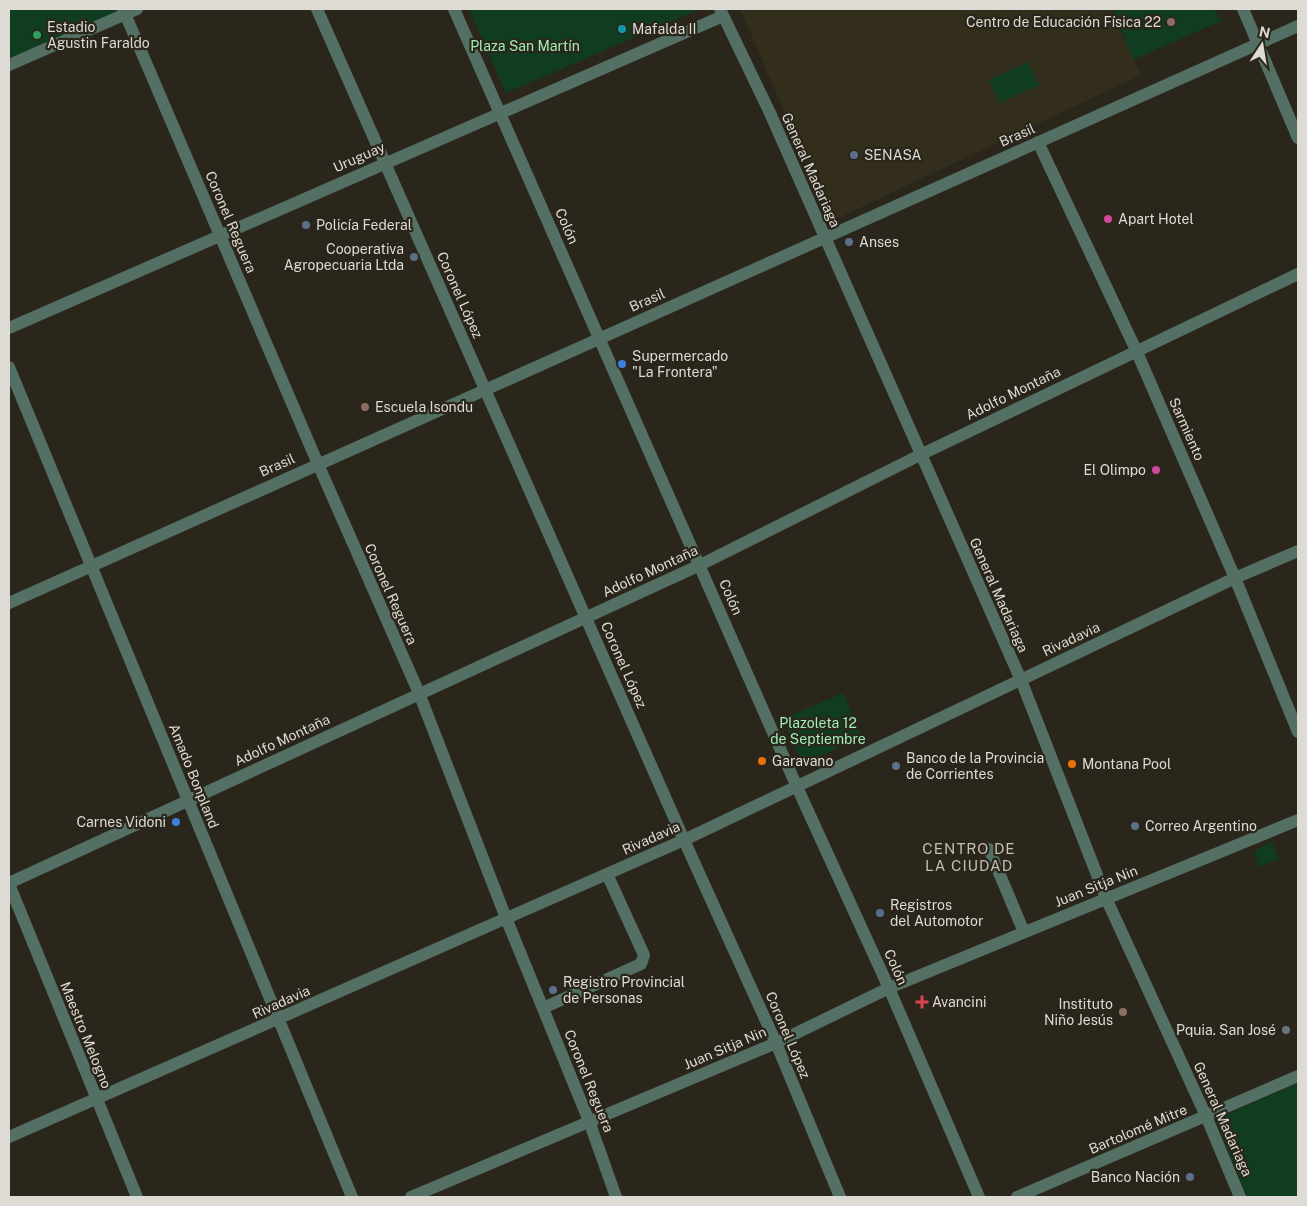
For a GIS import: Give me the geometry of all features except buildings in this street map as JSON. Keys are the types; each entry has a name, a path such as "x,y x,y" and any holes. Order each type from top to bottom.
{"street":[{"path":"9,65 124,11 137,9"},
{"name":"Coronel López","path":"317,9 684,840 776,1043 840,1197"},
{"name":"Colón","path":"454,9 797,787 889,988 979,1197"},
{"path":"1243,9 1296,130"},
{"name":"Coronel Reguera","path":"124,11 318,464 419,694 506,918 589,1120 616,1197"},
{"name":"Uruguay","path":"9,328 385,162 500,114 721,12"},
{"name":"General Madariaga","path":"721,12 770,113 824,239 1021,680 1106,898 1206,1116 1240,1197"},
{"name":"Brasil","path":"9,602 90,564 824,239 1298,26"},
{"name":"Sarmiento","path":"1038,142 1136,350 1235,578 1298,732"},
{"name":"Adolfo Montaña","path":"9,883 700,565 920,454 1298,274"},
{"name":"Amado Bonpland","path":"9,366 352,1197"},
{"name":"Rivadavia","path":"9,1137 684,840 1235,578 1298,551"},
{"name":"Juan Sitja Nin","path":"411,1197 589,1120 776,1043 889,988 1298,820"},
{"path":"989,849 1024,932"},
{"path":"543,1008 642,964 644,955 606,874"},
{"name":"Maestro Melogno","path":"9,883 137,1197"},
{"name":"Bartolomé Mitre","path":"1017,1197 1298,1076"}],"shaded area":[{"path":"740,9 1110,9 1141,75 832,221"}],"green space":[{"name":"Estadio Agustin Faraldo","path":"9,9 119,9 120,11 9,58"},
{"name":"Plaza San Martín","path":"469,9 700,9 506,93"},
{"path":"1113,9 1215,9 1221,21 1133,60"},
{"path":"1028,62 1039,85 1000,103 989,80"},
{"name":"Plazoleta 12 de Septiembre","path":"843,693 861,736 803,765 783,719"},
{"path":"1272,842 1279,859 1259,867 1254,853 1257,849"},
{"path":"1298,1083 1298,1197 1247,1197 1215,1120"}],"place":[{"name":"Centro de Educación Física 22","path":"1171,22"},
{"name":"Mafalda II","path":"622,29"},
{"name":"Estadio Agustin Faraldo","path":"37,35"},
{"name":"SENASA","path":"854,155"},
{"name":"Apart Hotel","path":"1108,219"},
{"name":"Policía Federal","path":"306,225"},
{"name":"Anses","path":"849,242"},
{"name":"Cooperativa Agropecuaria Ltda","path":"414,257"},
{"name":"Supermercado \"La Frontera\"","path":"622,364"},
{"name":"Escuela Isondu","path":"365,407"},
{"name":"El Olimpo","path":"1156,470"},
{"name":"Garavano","path":"762,761"},
{"name":"Montana Pool","path":"1072,764"},
{"name":"Banco de la Provincia de Corrientes","path":"896,766"},
{"name":"Carnes Vidoni","path":"176,822"},
{"name":"Correo Argentino","path":"1135,826"},
{"name":"Registros del Automotor","path":"880,913"},
{"name":"Registro Provincial de Personas","path":"553,990"},
{"name":"Avancini","path":"922,1002"},
{"name":"Instituto Niño Jesús","path":"1123,1012"},
{"name":"Pquia. San José","path":"1286,1030"},
{"name":"Banco Nación","path":"1190,1177"}],"district":[{"name":"CENTRO DE LA CIUDAD","path":"969,858"}]}
